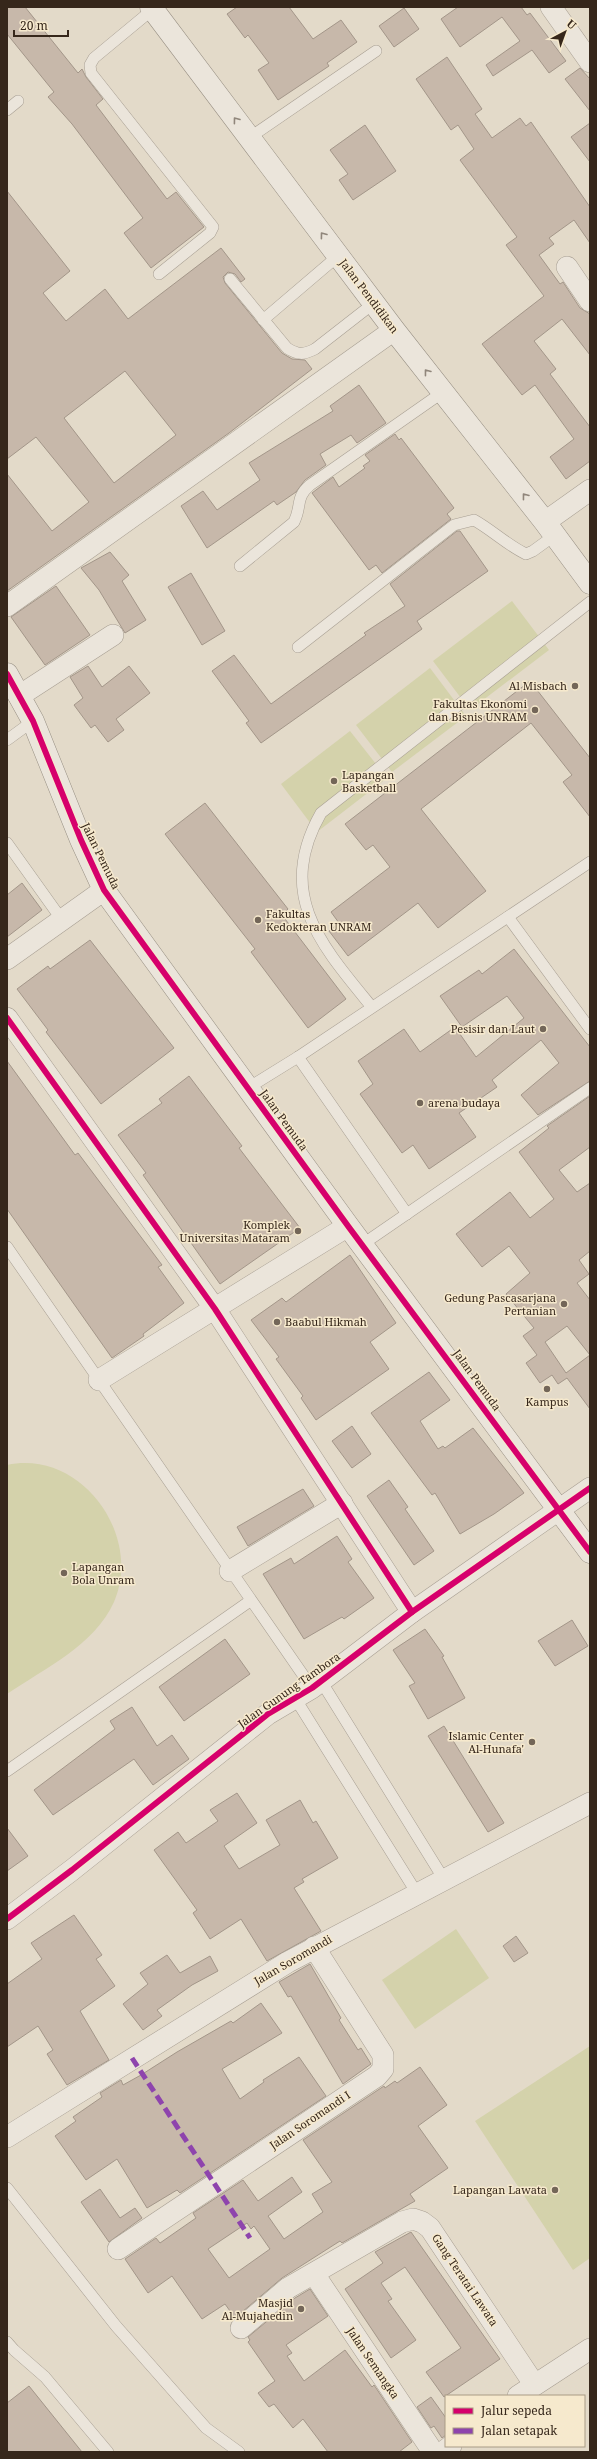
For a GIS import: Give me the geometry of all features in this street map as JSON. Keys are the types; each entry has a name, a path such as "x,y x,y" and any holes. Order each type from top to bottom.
{"street":[{"path":"551,7 590,62"},
{"name":"Jalan Pendidikan","path":"152,8 394,330 550,528 590,583"},
{"path":"567,267 590,301"},
{"path":"7,606 394,330"},
{"path":"550,528 590,490"},
{"path":"19,696 113,635"},
{"name":"Jalan Pemuda","path":"7,674 33,721 81,840 104,890 348,1226 363,1244 560,1509 590,1552"},
{"path":"7,958 104,890"},
{"path":"7,1018 215,1310 412,1612"},
{"path":"98,1380 215,1310 348,1226"},
{"name":"Jalan Gunung Tambora","path":"7,1919 72,1870 268,1714 309,1689 412,1612 590,1488"},
{"path":"230,1571 342,1503"},
{"name":"Jalan Soromandi","path":"7,2137 132,2058 314,1947 445,1881 590,1803"},
{"name":"Jalan Soromandi I","path":"118,2249 377,2076 383,2069 383,2054 314,1947"},
{"name":"Gang Teratai Lawata","path":"241,2328 288,2288 402,2222 413,2219 422,2222 430,2228 526,2390"},
{"name":"Jalan Semangka","path":"314,2274 433,2452"},
{"path":"526,2390 590,2349"}],"lane":[{"path":"152,8 94,58 90,65 91,73 213,226 210,233 159,274"},
{"path":"249,138 376,51"},
{"path":"7,110 18,101"},
{"path":"264,320 338,256"},
{"path":"230,279 287,348 297,354 304,354 315,349 374,303"},
{"path":"240,566 294,522 298,515 298,500 303,491 443,392"},
{"path":"298,647 454,525 474,520 490,528 516,549 526,554 534,552 550,528"},
{"path":"371,1006 329,952 307,914 303,869 308,839 314,825 321,813 590,602"},
{"path":"7,740 33,721"},
{"path":"7,844 62,920"},
{"path":"248,1088 298,1057 371,1006 590,862"},
{"path":"508,917 590,1029"},
{"path":"298,1057 407,1214"},
{"path":"363,1244 590,1088"},
{"path":"7,1247 230,1571 309,1689 445,1881"},
{"path":"7,1771 250,1601"},
{"path":"309,1689 418,1895"},
{"path":"7,2188 116,2326 206,2428 239,2452"},
{"path":"7,2342 45,2377 108,2452"}],"shaded area":[{"path":"512,601 549,650 470,710 433,661"},
{"path":"430,668 466,716 392,772 356,725"},
{"name":"Lapangan Basketball","path":"350,731 387,778 317,832 281,784"},
{"name":"Lapangan Bola Unram","path":"34,1464 59,1470 81,1484 99,1502 112,1525 120,1550 121,1576 114,1602 105,1618 94,1631 67,1655 7,1694 7,1465"},
{"path":"456,1929 489,1978 415,2029 382,1980"},
{"name":"Lapangan Lawata","path":"590,2046 590,2258 573,2270 475,2121"}],"building":[{"path":"7,7 25,7 78,73 82,69 86,77 103,99 96,105 167,199 176,192 204,227 151,268 124,233 143,218 72,124 48,97 54,92 7,34"},
{"path":"237,7 289,7 313,39 341,20 357,42 327,63 329,66 278,100 258,70 269,63 248,35 245,38 227,14"},
{"path":"458,7 521,7 527,15 530,13 566,61 549,73 532,50 493,76 486,65 520,41 502,17 460,47 441,19"},
{"path":"404,8 419,29 394,47 379,26"},
{"path":"447,57 482,109 475,114 492,138 520,118 526,126 531,122 590,207 590,243 574,220 549,238 554,244 539,255 560,284 563,282 580,308 590,314 590,355 562,319 534,341 556,369 550,374 590,427 590,461 566,479 550,457 574,439 535,385 522,395 482,344 544,296 506,245 517,237 460,160 474,149 458,125 451,130 416,79"},
{"path":"580,68 590,79 590,111 565,79"},
{"path":"590,123 590,162 571,137"},
{"path":"365,125 396,171 353,200 339,180 348,174 330,150"},
{"path":"7,191 70,271 43,293 66,321 105,289 128,319 221,248 245,279 241,282 235,274 228,272 223,277 225,283 282,353 292,359 305,360 312,369 229,433 7,591 7,474 52,531 89,502 36,437 7,459","holes":["125,371 176,435 114,483 64,418"]},
{"path":"359,385 386,423 357,443 351,435 320,454 326,465 305,480 296,492 277,505 274,501 207,548 181,506 203,491 217,510 260,480 249,463 333,411 330,406"},
{"path":"395,434 399,440 401,438 454,508 447,514 451,519 382,573 376,565 369,570 312,493 333,477 339,487 365,468 363,466 370,461 365,455"},
{"path":"457,531 460,531 488,571 417,621 422,629 261,743 246,723 249,721 212,671 234,655 271,704 366,635 364,633 405,606 390,584"},
{"path":"110,552 129,575 122,581 146,620 125,633 99,590 81,568"},
{"path":"191,573 225,631 202,645 168,587"},
{"path":"56,586 90,635 45,665 11,617"},
{"path":"88,666 102,687 129,666 150,693 116,719 124,730 108,742 95,725 91,728 74,705 83,698 70,677"},
{"path":"530,681 590,758 590,817 563,782 572,775 531,723 421,809 486,891 438,928 418,903 348,956 329,931 339,923 331,912 390,867 373,845 366,850 345,824"},
{"path":"205,803 288,909 282,915 346,999 308,1028 251,952 255,949 165,834"},
{"path":"22,883 42,910 7,937 7,895"},
{"path":"90,940 174,1048 101,1104 46,1032 48,1030 17,989 48,966 50,969"},
{"path":"514,949 590,1047 590,1081 538,1115 521,1095 559,1063 541,1040 492,1080 497,1087 459,1113 476,1137 429,1169 413,1145 402,1153 360,1094 373,1084 358,1061 404,1029 420,1052 455,1027 476,1057 524,1018 507,996 462,1027 440,996 479,970 482,974"},
{"path":"7,1061 75,1155 78,1153 162,1265 158,1267 184,1303 143,1334 144,1336 112,1358 7,1209"},
{"path":"189,1076 242,1146 239,1148 300,1228 220,1284 143,1175 146,1173 118,1135 162,1103 159,1099"},
{"path":"590,1096 590,1147 559,1170 577,1192 590,1183 590,1251 579,1260 589,1274 577,1283 590,1300 590,1355 590,1409 567,1378 558,1384 552,1375 540,1383 526,1363 537,1355 523,1336 534,1328 506,1294 530,1273 509,1246 482,1267 456,1234 510,1192 530,1218 554,1199 519,1152 549,1128 547,1126","holes":["567,1326 590,1355 566,1373 545,1342"]},
{"path":"350,1255 396,1323 370,1342 389,1369 316,1420 301,1398 303,1396 276,1359 279,1357 251,1320 282,1298 286,1302"},
{"path":"429,1372 450,1400 420,1421 438,1449 443,1446 445,1448 473,1428 524,1493 494,1514 460,1534 435,1493 432,1495 371,1413"},
{"path":"352,1426 371,1454 352,1468 332,1441"},
{"path":"389,1480 408,1507 405,1509 434,1551 414,1565 367,1496"},
{"path":"303,1489 314,1506 248,1546 237,1527"},
{"path":"337,1536 352,1559 348,1562 374,1598 344,1619 342,1617 304,1639 263,1574 291,1558 294,1564"},
{"path":"572,1620 588,1646 555,1666 538,1641"},
{"path":"425,1629 444,1656 442,1657 465,1698 428,1719 409,1686 415,1683 393,1650"},
{"path":"225,1639 250,1674 184,1721 159,1687"},
{"path":"132,1707 157,1746 172,1735 189,1759 153,1785 134,1759 53,1815 34,1790 115,1729 110,1721"},
{"path":"444,1726 504,1823 488,1832 428,1736"},
{"path":"237,1793 257,1823 224,1846 239,1869 280,1845 266,1820 300,1800 313,1823 316,1821 338,1858 302,1879 304,1882 294,1888 321,1931 267,1961 241,1919 210,1939 193,1913 197,1910 154,1850 178,1832 186,1843 218,1821 210,1810"},
{"path":"7,1828 28,1856 7,1871"},
{"path":"74,1915 102,1955 96,1959 115,1986 80,2011 109,2060 67,2085 47,2054 53,2050 38,2026 7,2047 7,1984 42,1959 31,1943"},
{"path":"516,1936 528,1953 514,1962 503,1946"},
{"path":"167,1955 180,1973 210,1956 218,1971 192,1985 157,2010 162,2016 143,2030 123,2004 148,1984 140,1973"},
{"path":"310,1964 341,2018 339,2020 358,2050 361,2048 371,2064 343,2084 291,1996 288,1997 279,1982"},
{"path":"261,2003 282,2033 222,2069 240,2099 264,2082 263,2080 299,2057 326,2096 180,2193 177,2190 147,2208 117,2159 86,2180 55,2136 76,2121 73,2117 102,2097 100,2093 121,2080 123,2085 231,2021 233,2023"},
{"path":"420,2067 447,2105 418,2126 448,2168 410,2194 415,2201 342,2243 340,2241 282,2278 235,2318 225,2304 202,2319 172,2276 148,2293 125,2259 156,2238 160,2243 196,2218 193,2213 243,2180 258,2201 292,2177 302,2192 268,2216 284,2239 323,2212 312,2194 332,2182 303,2140 384,2086 385,2088 395,2081 397,2083","holes":["247,2223 251,2229 254,2226 270,2249 229,2278 208,2249"]},
{"path":"100,2189 120,2218 135,2208 142,2218 109,2242 81,2202"},
{"path":"411,2232 500,2359 444,2397 426,2372 461,2348 405,2267 381,2283 392,2299 388,2301 416,2340 391,2358 345,2289 383,2263 375,2252"},
{"path":"310,2289 328,2316 286,2345 292,2353 287,2356 304,2381 345,2350 372,2387 374,2385 412,2442 399,2452 328,2452 303,2419 293,2428 274,2404 269,2407 258,2393 275,2381 248,2342 250,2340 248,2337 295,2298"},
{"path":"29,2386 82,2452 7,2452 7,2403"},
{"path":"431,2397 445,2417 445,2436 442,2438 434,2426 431,2428 417,2407"}],"marked path":[{"path":"132,2058 250,2238"}],"cycle path":[{"path":"7,674 33,721 81,840 104,890 348,1226 590,1552"},
{"path":"7,1018 215,1309 412,1612"},
{"path":"7,1919 72,1870 268,1714 312,1688 412,1612 590,1488"}],"place":[{"name":"Al Misbach","path":"575,686"},
{"name":"Fakultas Ekonomi dan Bisnis UNRAM","path":"535,710"},
{"name":"Lapangan Basketball","path":"334,781"},
{"name":"Fakultas Kedokteran UNRAM","path":"258,920"},
{"name":"Pesisir dan Laut","path":"543,1029"},
{"name":"arena budaya","path":"420,1103"},
{"name":"Komplek Universitas Mataram","path":"298,1231"},
{"name":"Gedung Pascasarjana Pertanian","path":"564,1304"},
{"name":"Baabul Hikmah","path":"277,1322"},
{"name":"Kampus","path":"547,1389"},
{"name":"Lapangan Bola Unram","path":"64,1573"},
{"name":"Islamic Center Al-Hunafa'","path":"532,1742"},
{"name":"Lapangan Lawata","path":"555,2190"},
{"name":"Masjid Al-Mujahedin","path":"301,2309"}]}
